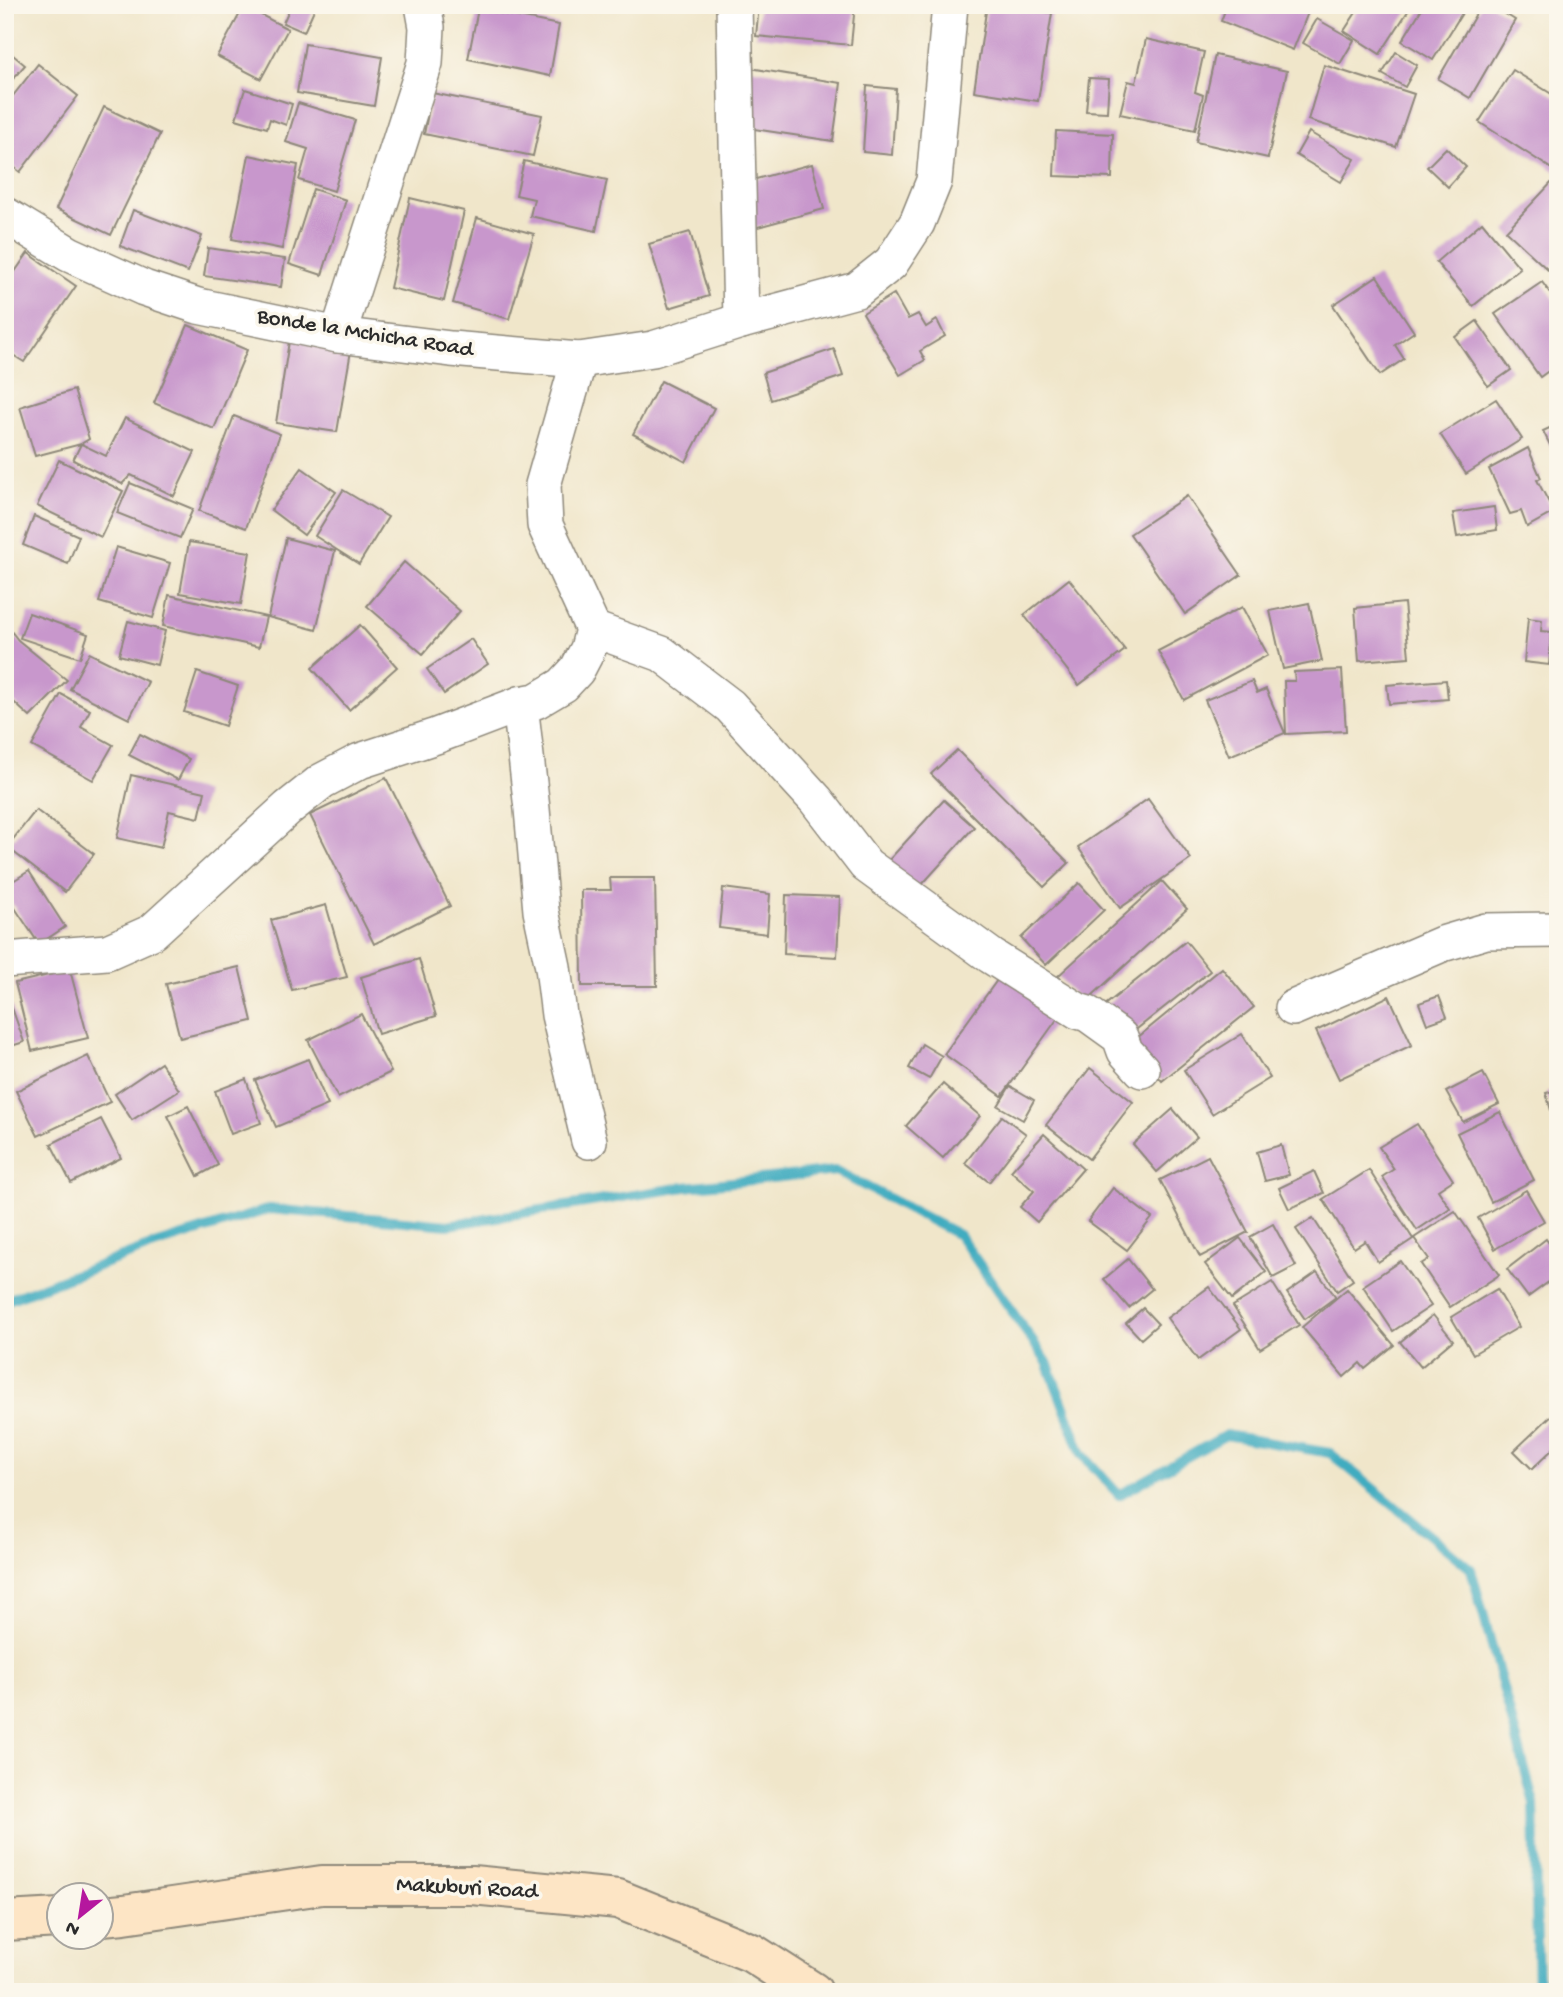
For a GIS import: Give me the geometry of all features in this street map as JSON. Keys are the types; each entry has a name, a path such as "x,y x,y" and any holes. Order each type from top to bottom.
{"street":[{"path":"338,334 425,63 426,27 423,5"},
{"path":"734,5 741,321"},
{"name":"Bonde la Mchicha Road","path":"5,215 69,254 144,288 198,306 338,334 451,349 579,360 653,349 741,321 857,290 891,263 917,223 934,181 950,5"},
{"path":"5,960 107,952 128,944 152,932 288,808 322,782 360,761 520,704 536,701 563,685 577,670 588,649 593,629 545,525 542,485 579,360"},
{"path":"593,629 662,654 730,706 816,800 866,865 990,956 1078,1011 1088,1014 1120,1037 1125,1051 1142,1070"},
{"path":"520,704 533,809 541,911 553,967 559,1015 589,1141"},
{"path":"1293,1008 1442,944 1486,931 1558,930"},
{"name":"Makuburi Road","path":"116,1915 322,1885 472,1885 618,1899 752,1953 813,1992"},
{"path":"5,1921 46,1919"}],"building":[{"path":"291,5 316,5 304,32 283,23"},
{"path":"759,5 855,5 851,45 756,36"},
{"path":"987,5 1052,13 1038,101 974,91"},
{"path":"1227,5 1311,5 1293,50 1221,21"},
{"path":"1348,5 1412,5 1380,54 1344,31 1357,11"},
{"path":"1424,5 1467,5 1433,60 1402,41"},
{"path":"1481,5 1491,5 1515,20 1470,98 1438,79"},
{"path":"244,6 288,29 261,79 217,56"},
{"path":"478,9 559,25 550,76 468,59"},
{"path":"1317,19 1354,40 1340,64 1303,43"},
{"path":"1146,39 1204,52 1195,92 1203,95 1195,130 1120,114 1128,81 1136,83"},
{"path":"305,44 382,57 374,106 297,93"},
{"path":"7,50 25,65 5,88 5,52"},
{"path":"1396,52 1417,65 1405,87 1382,74"},
{"path":"1215,55 1287,71 1268,158 1196,142"},
{"path":"38,64 78,96 20,172 5,160 5,106"},
{"path":"1324,65 1414,94 1396,147 1308,120"},
{"path":"750,68 841,83 833,141 741,127"},
{"path":"1513,70 1558,98 1558,173 1479,122"},
{"path":"1089,78 1109,79 1107,112 1086,111"},
{"path":"867,86 896,89 892,155 863,152"},
{"path":"245,89 292,104 286,125 270,119 267,128 236,119"},
{"path":"432,93 542,115 533,156 424,134"},
{"path":"298,103 355,120 334,191 299,180 308,149 286,142"},
{"path":"104,107 160,134 111,235 56,209"},
{"path":"1056,131 1113,134 1112,178 1054,176"},
{"path":"1309,132 1355,159 1341,182 1296,155"},
{"path":"1446,148 1466,167 1448,187 1427,167"},
{"path":"249,155 298,165 282,249 232,239"},
{"path":"524,161 607,180 596,231 530,216 534,199 516,195"},
{"path":"812,164 824,209 754,228 741,183"},
{"path":"1554,180 1558,184 1558,259 1548,270 1506,231"},
{"path":"313,189 346,200 322,275 289,264"},
{"path":"410,198 464,211 444,301 390,288"},
{"path":"133,210 202,236 188,272 120,246"},
{"path":"477,218 534,234 509,319 453,303"},
{"path":"1482,222 1520,268 1473,306 1436,262"},
{"path":"690,232 709,296 669,308 649,244"},
{"path":"208,248 285,259 281,287 204,276"},
{"path":"28,253 76,286 24,362 5,350 5,286"},
{"path":"1377,276 1414,332 1395,345 1404,359 1380,375 1333,305"},
{"path":"1542,282 1558,304 1558,364 1540,377 1495,314"},
{"path":"894,294 908,319 918,314 926,327 937,320 945,336 920,351 925,360 900,375 863,313"},
{"path":"1477,321 1511,370 1488,386 1455,337"},
{"path":"188,325 247,350 214,429 154,403"},
{"path":"290,335 352,345 337,432 276,423"},
{"path":"834,349 843,376 771,400 763,373"},
{"path":"661,381 714,408 686,462 633,434"},
{"path":"74,390 89,439 81,444 35,456 20,407"},
{"path":"1496,399 1522,439 1466,474 1440,434"},
{"path":"234,416 280,434 246,528 199,511"},
{"path":"125,418 195,452 174,496 131,475 122,484 73,460 81,444 106,456"},
{"path":"1558,424 1558,461 1543,431"},
{"path":"1528,448 1541,478 1537,480 1554,512 1527,527 1521,511 1510,514 1489,469"},
{"path":"59,460 123,491 101,537 37,506"},
{"path":"302,468 336,492 304,535 271,510"},
{"path":"130,483 193,509 180,538 117,513"},
{"path":"343,490 388,517 359,564 315,536"},
{"path":"1187,496 1241,575 1185,614 1130,534"},
{"path":"1494,507 1497,530 1457,537 1453,513"},
{"path":"34,516 79,536 68,564 23,545"},
{"path":"286,538 335,551 316,630 268,617"},
{"path":"189,542 250,552 241,604 180,593"},
{"path":"116,547 170,563 153,618 99,602"},
{"path":"404,562 460,611 423,654 367,606"},
{"path":"1069,579 1125,650 1079,685 1024,615"},
{"path":"169,595 266,617 259,647 163,626"},
{"path":"1309,603 1322,661 1283,669 1270,611"},
{"path":"1404,603 1409,657 1359,661 1355,608"},
{"path":"1242,607 1268,655 1184,700 1158,651"},
{"path":"29,613 88,634 80,658 20,638"},
{"path":"1528,618 1542,620 1541,631 1552,632 1549,665 1524,662"},
{"path":"128,621 165,631 157,665 119,655"},
{"path":"360,625 397,667 349,710 312,668"},
{"path":"11,631 18,640 67,680 30,717 5,694 5,637"},
{"path":"471,639 488,664 444,694 427,669"},
{"path":"89,653 148,682 129,719 70,689"},
{"path":"1342,670 1346,731 1286,734 1284,681 1295,681 1294,672"},
{"path":"197,672 238,686 225,726 184,712"},
{"path":"1446,680 1448,699 1389,704 1387,685"},
{"path":"1252,681 1257,693 1266,689 1285,733 1229,756 1205,700"},
{"path":"61,694 90,710 81,727 113,745 93,780 32,746"},
{"path":"140,734 189,759 178,780 129,755"},
{"path":"957,750 1069,863 1044,887 931,774"},
{"path":"131,775 205,792 199,818 169,811 161,848 117,838"},
{"path":"386,778 450,906 374,944 310,815"},
{"path":"1148,799 1191,859 1120,908 1078,847"},
{"path":"944,800 974,827 918,889 888,861"},
{"path":"36,810 94,854 65,892 7,847"},
{"path":"29,871 65,927 39,944 5,893 5,886"},
{"path":"610,878 655,878 657,986 582,986 581,890 611,890"},
{"path":"1162,881 1187,909 1083,1004 1058,976"},
{"path":"1079,883 1104,910 1046,965 1021,938"},
{"path":"723,888 770,894 767,934 719,928"},
{"path":"786,895 840,897 837,957 784,954"},
{"path":"326,905 347,977 292,990 271,920"},
{"path":"1186,941 1210,971 1128,1036 1104,1006"},
{"path":"419,959 436,1016 378,1034 361,977"},
{"path":"239,967 252,1021 180,1038 166,984"},
{"path":"1222,968 1254,1007 1162,1081 1131,1043"},
{"path":"1005,969 1058,1018 1002,1096 944,1054"},
{"path":"70,970 88,1038 32,1051 15,983"},
{"path":"5,988 24,1042 5,1048"},
{"path":"1389,996 1412,1045 1339,1079 1316,1031"},
{"path":"1439,996 1447,1017 1427,1024 1419,1003"},
{"path":"361,1014 391,1072 338,1098 308,1040"},
{"path":"1242,1034 1270,1078 1212,1114 1184,1070"},
{"path":"922,1044 942,1056 929,1079 909,1068"},
{"path":"88,1056 110,1102 38,1136 16,1091"},
{"path":"308,1059 328,1105 276,1127 255,1080"},
{"path":"161,1063 179,1090 132,1120 115,1094"},
{"path":"1090,1068 1133,1102 1089,1159 1046,1125"},
{"path":"1483,1073 1499,1104 1463,1122 1446,1092"},
{"path":"246,1079 261,1123 231,1134 215,1091"},
{"path":"943,1084 980,1116 943,1158 906,1126"},
{"path":"1010,1086 1034,1100 1023,1120 998,1106"},
{"path":"1558,1090 1558,1124 1555,1124 1546,1093"},
{"path":"188,1106 218,1165 198,1176 168,1116"},
{"path":"1173,1109 1197,1137 1157,1172 1133,1144"},
{"path":"1500,1112 1534,1180 1491,1202 1457,1133"},
{"path":"1002,1116 1026,1134 989,1182 965,1163"},
{"path":"101,1119 121,1158 71,1183 51,1144"},
{"path":"1417,1124 1453,1180 1438,1190 1450,1208 1417,1230 1382,1177 1394,1169 1379,1147"},
{"path":"1044,1134 1083,1169 1037,1222 1020,1207 1034,1191 1011,1171"},
{"path":"1281,1145 1289,1175 1265,1181 1257,1152"},
{"path":"1208,1156 1248,1232 1200,1257 1160,1180"},
{"path":"1369,1170 1413,1239 1378,1262 1365,1241 1354,1248 1323,1199"},
{"path":"1314,1171 1324,1193 1289,1209 1279,1188"},
{"path":"1113,1188 1152,1218 1127,1250 1088,1221"},
{"path":"1526,1190 1544,1221 1495,1249 1478,1218"},
{"path":"1455,1211 1499,1275 1450,1307 1421,1264 1429,1259 1414,1238"},
{"path":"1313,1218 1353,1280 1337,1291 1296,1229"},
{"path":"1273,1224 1296,1266 1273,1278 1250,1237"},
{"path":"1240,1238 1266,1272 1232,1299 1205,1264"},
{"path":"1546,1239 1558,1256 1558,1275 1528,1297 1507,1269"},
{"path":"1128,1259 1152,1289 1129,1308 1104,1279"},
{"path":"1400,1261 1431,1306 1393,1331 1363,1286"},
{"path":"1317,1272 1336,1297 1305,1319 1287,1293"},
{"path":"1272,1282 1299,1325 1260,1349 1233,1306"},
{"path":"1209,1287 1241,1329 1198,1360 1167,1318"},
{"path":"1347,1289 1394,1345 1365,1369 1360,1363 1344,1377 1302,1327"},
{"path":"1497,1289 1519,1327 1473,1354 1451,1317"},
{"path":"1143,1308 1158,1324 1141,1339 1126,1323"},
{"path":"1433,1315 1453,1340 1421,1367 1400,1342"},
{"path":"1558,1409 1558,1444 1532,1469 1514,1451"}],"waterway":[{"path":"5,1301 154,1245 270,1209 448,1225 685,1187 836,1171 959,1235 1047,1362 1082,1454 1119,1495 1226,1435 1330,1453 1471,1569 1534,1803 1538,1992"}]}
